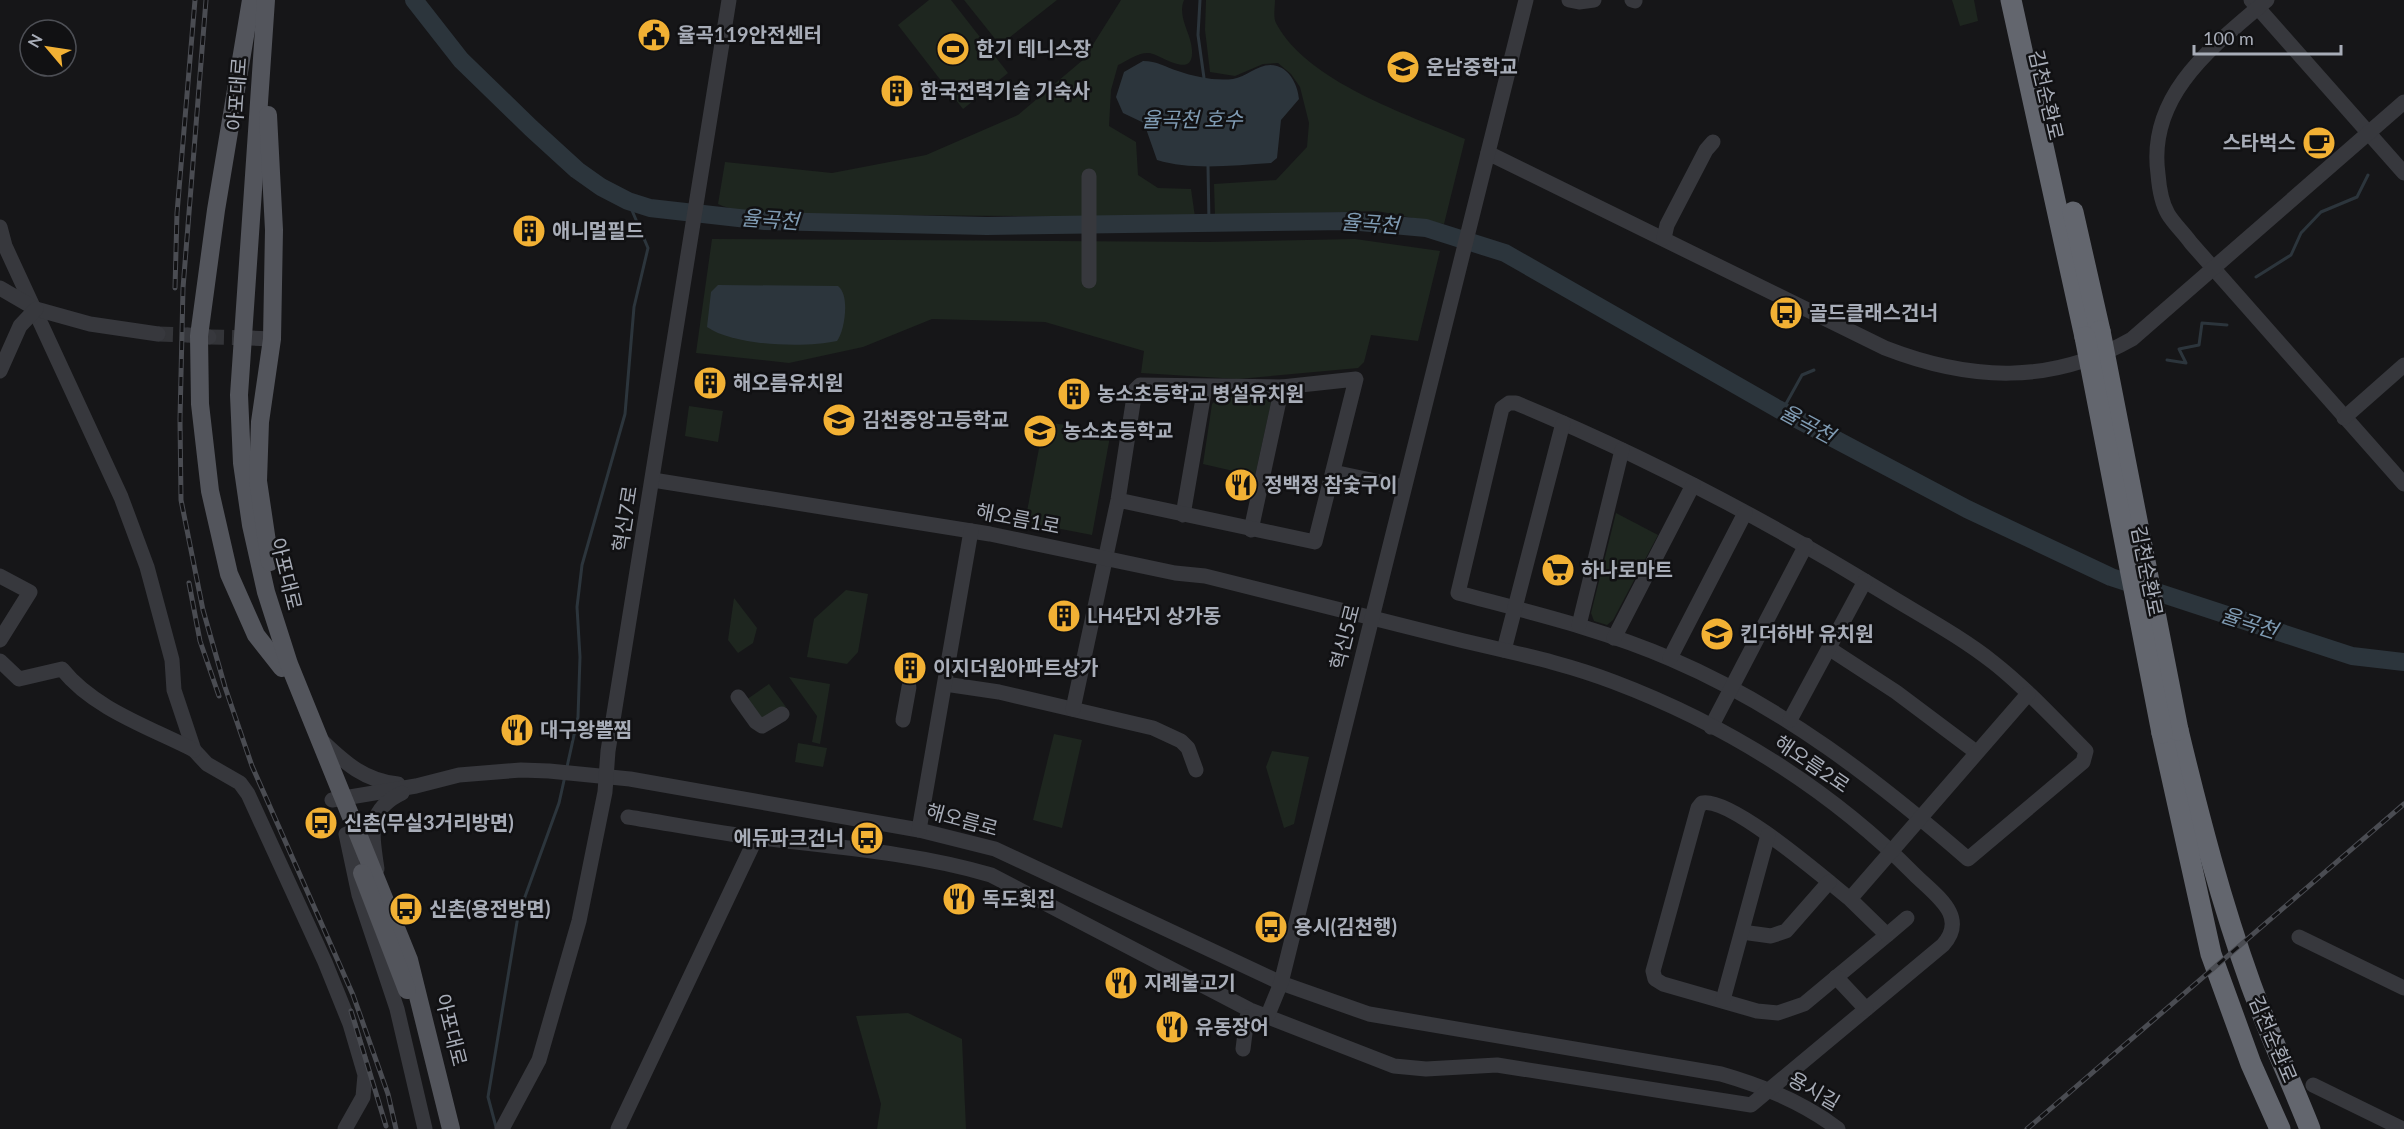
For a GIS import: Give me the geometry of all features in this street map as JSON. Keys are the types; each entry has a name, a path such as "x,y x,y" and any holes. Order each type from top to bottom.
{"highway":[{"name":"김천순환로","path":"2011,0 2093,334"},
{"name":"김천순환로","path":"2025,0 2093,334 2211,954 2251,1064 2280,1129"},
{"name":"김천순환로","path":"2170,732 2252,987 2310,1129"}],"main road":[{"path":"251,0 216,210 199,336 200,404 210,491 229,574 256,635 285,666"},
{"name":"아포대로","path":"257,0 237,255 230,407 231,438 241,521 249,565 263,615 317,734 346,834 407,990 430,1128"},
{"path":"266,0 266,83 274,230 272,339 260,422 258,481 285,666"},
{"name":"아포대로","path":"266,0 242,346 239,425 246,493 258,564 285,666 337,799 380,885 409,960 451,1129"}],"street":[{"name":"혁신7로","path":"502,1129 539,1060 579,921 607,776 608,751 729,0"},
{"name":"혁신5로","path":"1267,1017 1281,983 1526,0"},
{"path":"1569,0 1594,0"},
{"path":"2404,173 2259,2 2192,68 2174,93 2157,135 2154,152 2160,194 2168,213 2214,270 2404,484"},
{"path":"1488,153 1885,348 1939,367 2003,374 2063,366 2110,351 2132,339 2214,270 2404,102"},
{"path":"1664,238 1667,225 1706,150 1713,142"},
{"path":"1089,176 1089,281"},
{"path":"0,227 5,246 121,497 147,567 172,660 174,690 194,750"},
{"path":"0,288 36,309 90,324 158,334"},
{"path":"0,370 20,326 36,309"},
{"path":"250,338 272,339"},
{"path":"2344,418 2404,364"},
{"path":"1073,709 1107,558 1136,390 1140,385 1149,383 1205,387 1282,387 1356,379 1315,542 1118,500"},
{"path":"1183,515 1205,387"},
{"path":"1251,530 1282,387"},
{"path":"1509,403 1516,403 1622,450 1693,485 1806,546 1993,663 2086,751 2083,762 1968,859 1921,818 1850,762 1790,720 1732,688 1670,658 1579,625 1458,592 1502,408 1509,403"},
{"path":"1504,650 1563,423"},
{"path":"1579,625 1622,450"},
{"path":"1333,472 1404,487"},
{"name":"해오름1로","path":"653,480 971,531 1175,573 1205,576 1371,618"},
{"path":"1614,638 1693,485"},
{"path":"1670,658 1745,513"},
{"path":"919,830 971,531"},
{"path":"1711,727 1806,546"},
{"path":"0,576 30,592 0,640"},
{"path":"1790,720 1865,581"},
{"name":"해오름2로","path":"628,817 756,838 853,849 971,869 991,875 1267,1017 1394,1066 1426,1069 1497,1065 1751,1105 1952,936 1955,924 1940,900 1892,851 1826,794 1711,727 1612,681 1504,650 1371,618"},
{"path":"1830,649 1896,692 1976,752"},
{"path":"0,661 19,680 62,669 74,684 98,701 194,750 207,764 240,783 248,794 350,1024 367,1082 363,1097 345,1129"},
{"path":"945,684 1073,709 1153,728 1172,736 1188,748 1196,770"},
{"path":"903,720 909,687"},
{"path":"1850,899 2028,694"},
{"path":"738,697 756,722 762,726 782,714"},
{"path":"317,734 339,758 369,778 380,782 416,786"},
{"name":"해오름로","path":"416,786 459,775 521,770 607,776 919,830 995,849 1281,983 1369,1014 1721,1074 1770,1089"},
{"path":"337,799 416,786"},
{"path":"380,885 373,841 374,822 384,803 416,786"},
{"path":"1887,935 1850,899 1768,835 1717,803 1702,803 1698,808 1653,971 1655,979 1662,984 1757,1011 1778,1013 1791,1011 1804,1004 1887,935 1907,918"},
{"path":"1723,1000 1768,835"},
{"path":"618,1129 756,838"},
{"path":"1742,932 1771,936 1786,931 1829,882"},
{"path":"2299,937 2404,988"},
{"path":"1836,977 1866,1010"},
{"path":"422,1005 460,1129"},
{"path":"1243,1049 1247,1017"},
{"path":"2313,1085 2403,1129"},
{"name":"용시길","path":"1770,1089 1818,1114 1838,1129"}],"shaded area":[{"name":"한기 테니스장","path":"929,0 951,0 1008,73 963,109 898,25"},
{"path":"964,0 1057,0 1000,45"},
{"path":"1121,0 1184,0 1182,13 1191,44 1191,59 1188,64 1182,65 1154,54 1145,53 1118,65 1111,90 1109,126 1136,142 1138,175 1158,188 1191,189 1195,217 791,215 750,212 718,204 725,162 832,173 926,155 1018,115 1084,59"},
{"path":"1206,0 1275,0 1276,23 1291,44 1310,62 1360,94 1465,139 1444,224 1377,211 1215,216 1214,184 1276,180 1307,147 1309,123 1300,87 1291,74 1278,63 1263,64 1235,76 1210,72 1205,30"},
{"path":"1952,0 1974,0 1978,21 1960,26"},
{"path":"712,239 1208,242 1355,239 1440,251 1418,341 1371,335 1364,362 1358,368 1238,379 1141,373 1144,351 1045,322 932,319 863,347 789,363 696,353"},
{"path":"1266,395 1271,403 1255,476 1203,464 1212,404 1218,398"},
{"path":"689,406 723,411 718,442 685,436"},
{"path":"1044,422 1111,431 1092,535 1025,522"},
{"path":"1616,513 1658,535 1613,620 1607,625 1594,621 1591,613"},
{"path":"846,590 868,594 858,652 847,664 807,657 814,619"},
{"path":"734,598 757,628 753,643 738,653 728,640"},
{"path":"789,677 830,684 820,744 812,742 817,716"},
{"path":"769,684 786,707 763,721 746,700"},
{"path":"1054,734 1082,740 1062,828 1033,820"},
{"path":"798,743 827,748 823,767 795,762"},
{"path":"1272,751 1309,757 1294,824 1284,828 1266,767"},
{"path":"908,1013 962,1039 966,1129 877,1129 881,1104 856,1016"}],"water":[{"name":"율곡천 호수","path":"1143,61 1157,63 1191,75 1219,79 1238,78 1265,66 1282,68 1295,84 1299,99 1281,120 1277,158 1271,163 1214,166 1185,165 1157,160 1144,123 1123,113 1116,97 1124,72"},
{"path":"718,285 838,286 842,290 845,304 840,336 837,341 789,345 752,342 719,333 707,327 711,292"}],"waterway":[{"name":"율곡천","path":"414,0 461,60 531,128 577,170 601,187 628,201 650,208 765,221 987,226 1349,221 1426,228 1505,253 1778,409 1967,509 2111,577 2352,656 2404,662"},
{"name":"율곡천","path":"1200,0 1198,35 1204,78"},
{"name":"율곡천","path":"1208,166 1209,223"},
{"path":"2256,277 2291,255 2301,233 2321,212 2357,197 2368,175"},
{"path":"567,767 578,717 580,657 577,607 582,565 625,414 634,307 648,248 628,201"},
{"path":"2167,360 2186,363 2179,349 2199,345 2202,323 2227,325"},
{"path":"1782,411 1802,375 1814,370"},
{"path":"496,1127 488,1097 518,916 559,803 565,776"}],"tunnel":[{"path":"158,334 188,335"},
{"path":"209,337 250,338"}],"railway":[{"path":"175,288 177,213 195,0"},
{"path":"206,0 183,288 181,500 203,610 225,687 252,766 353,995 388,1094 396,1129"},
{"path":"189,583 200,641 219,696"},
{"path":"2027,1129 2404,804"},
{"path":"351,1011 386,1126"}],"place":[{"name":"율곡119안전센터","path":"654,35"},
{"name":"한기 테니스장","path":"953,49"},
{"name":"운남중학교","path":"1403,67"},
{"name":"한국전력기술 기숙사","path":"897,91"},
{"name":"스타벅스","path":"2319,143"},
{"name":"애니멀필드","path":"529,231"},
{"name":"골드클래스건너","path":"1786,313"},
{"name":"해오름유치원","path":"710,383"},
{"name":"농소초등학교 병설유치원","path":"1074,394"},
{"name":"김천중앙고등학교","path":"839,420"},
{"name":"농소초등학교","path":"1040,431"},
{"name":"정백정 참숯구이","path":"1241,485"},
{"name":"하나로마트","path":"1558,570"},
{"name":"LH4단지 상가동","path":"1064,616"},
{"name":"킨더하바 유치원","path":"1717,634"},
{"name":"이지더원아파트상가","path":"910,668"},
{"name":"대구왕뽈찜","path":"517,730"},
{"name":"신촌(무실3거리방면)","path":"321,823"},
{"name":"에듀파크건너","path":"867,838"},
{"name":"독도횟집","path":"959,899"},
{"name":"신촌(용전방면)","path":"406,909"},
{"name":"용시(김천행)","path":"1271,927"},
{"name":"지례불고기","path":"1121,983"},
{"name":"유동장어","path":"1172,1027"}]}
